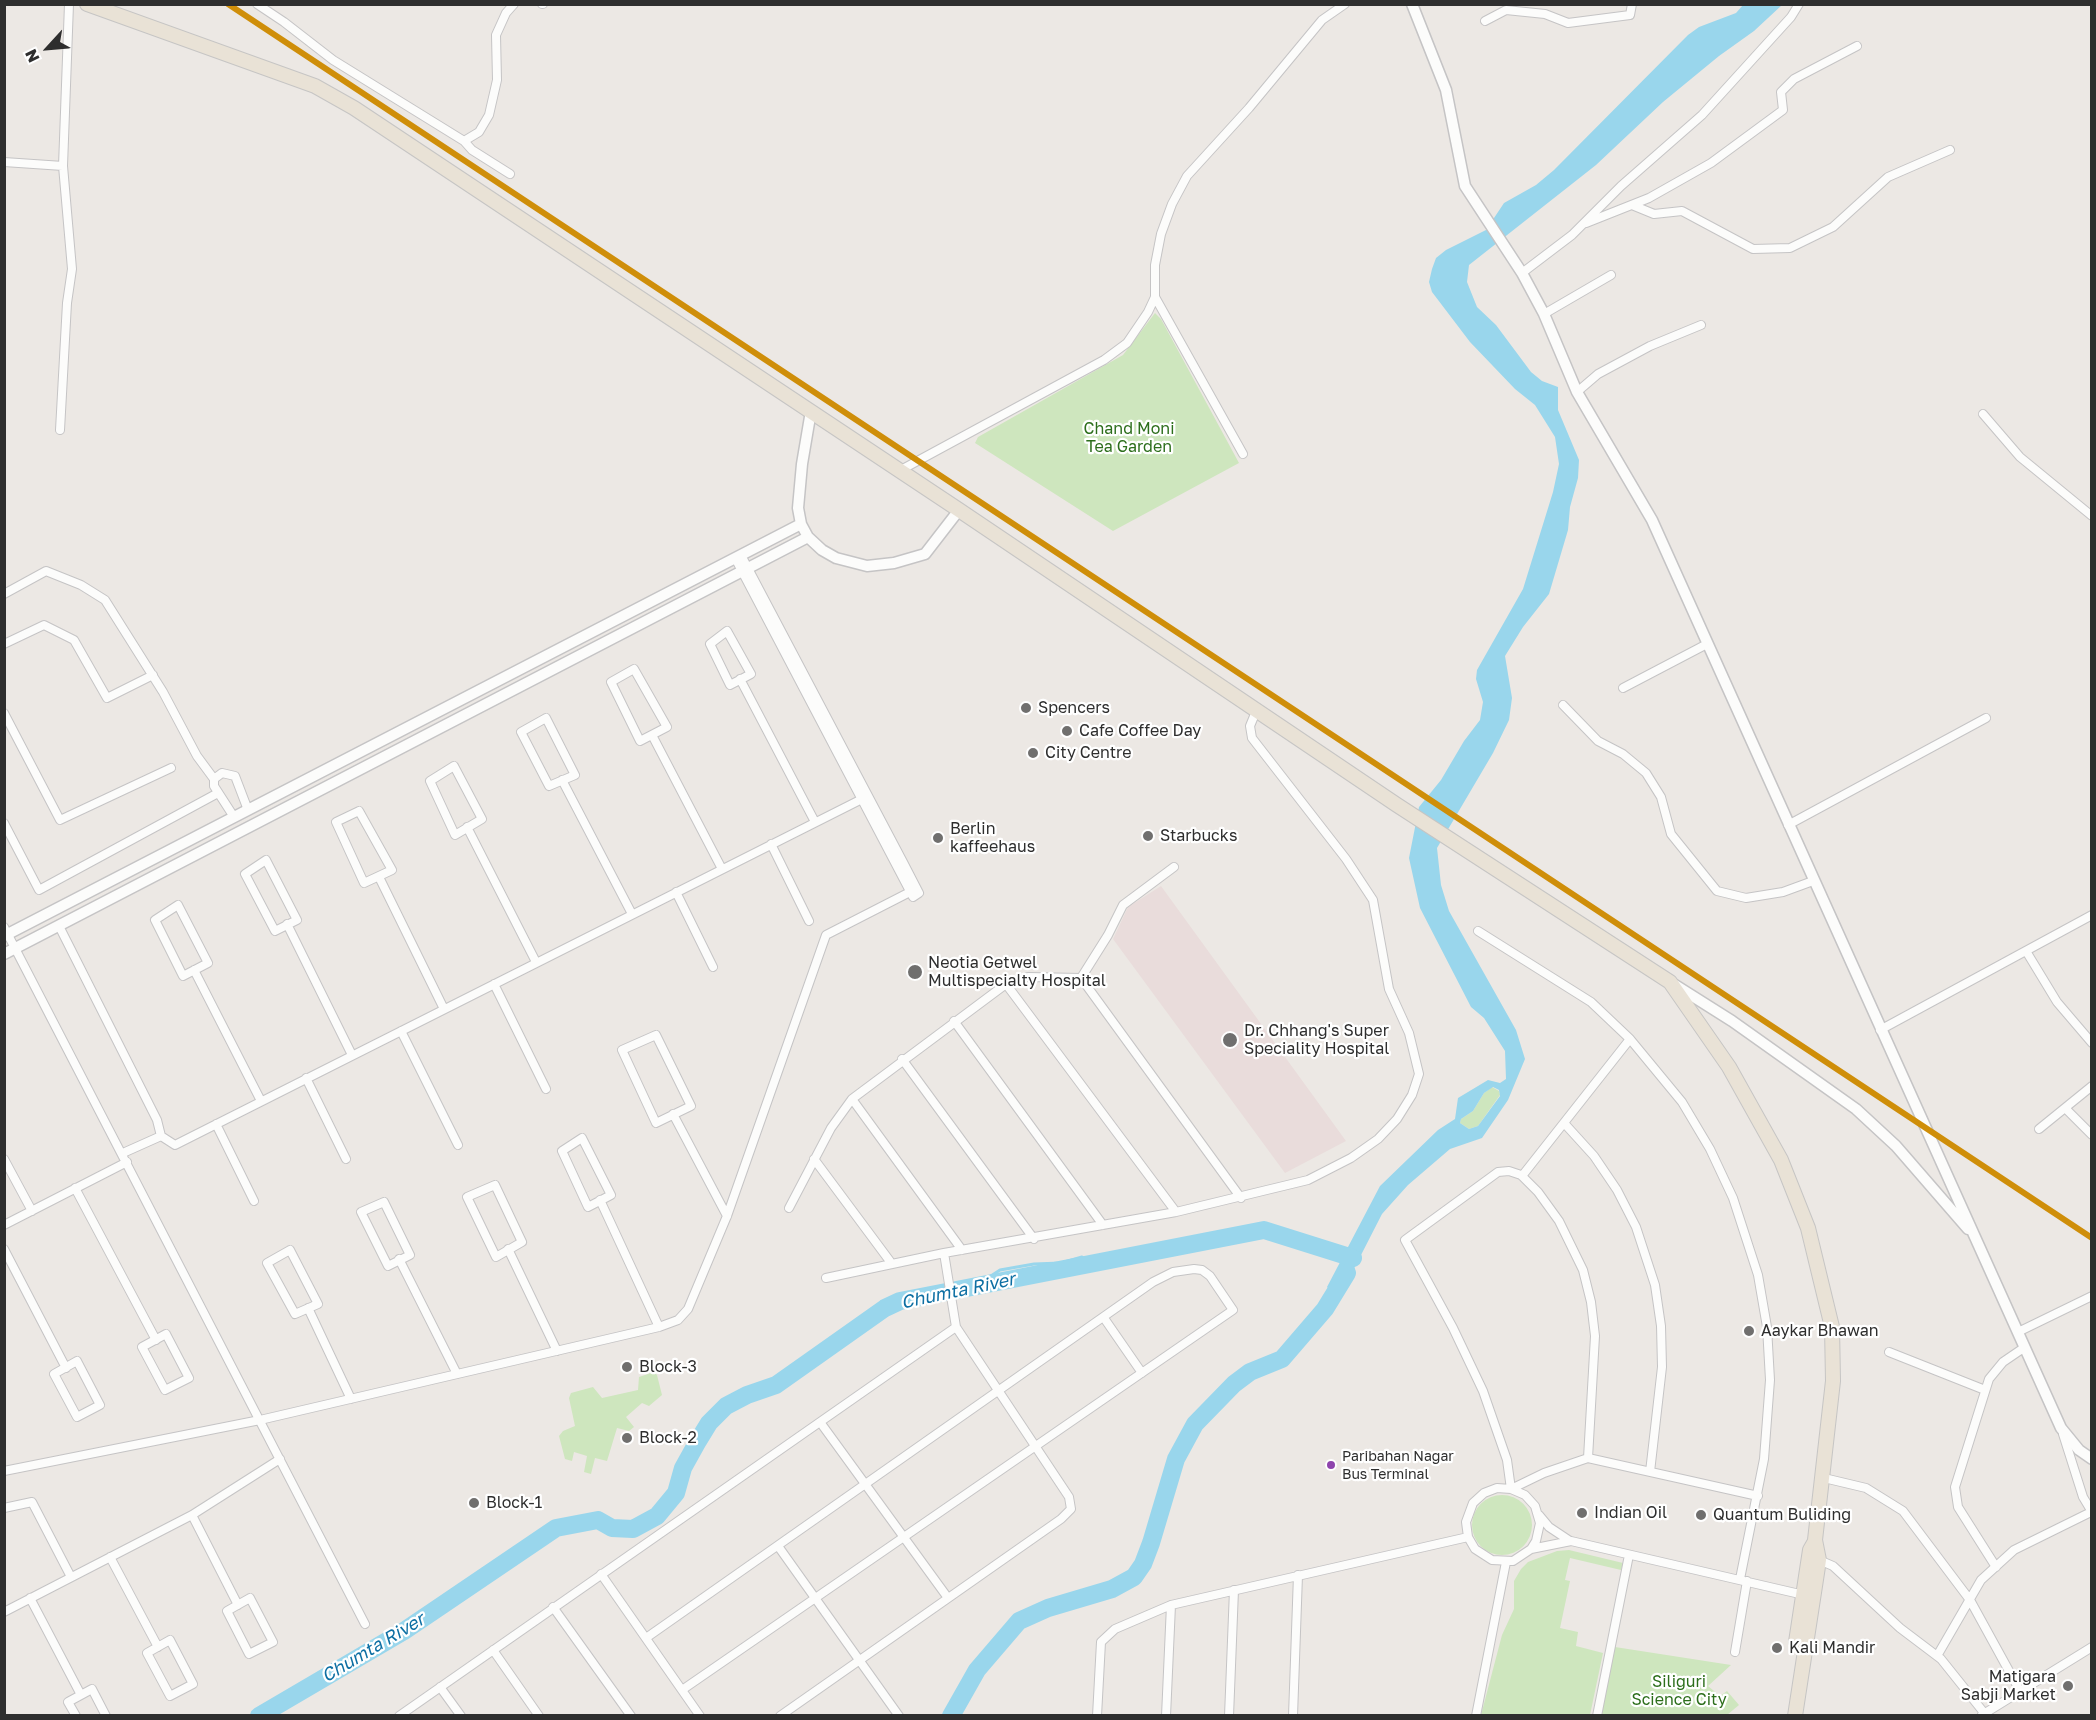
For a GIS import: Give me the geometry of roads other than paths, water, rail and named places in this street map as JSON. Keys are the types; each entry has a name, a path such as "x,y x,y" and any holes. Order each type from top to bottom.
{"highway":[{"path":"87,4 290,77 336,98 811,411 1397,805 1670,982 1704,1029 1781,1160 1808,1228 1832,1327 1833,1381 1824,1478 1815,1540 1810,1550 1786,1716"},
{"path":"1795,1716 1819,1560 1815,1540"}],"street":[{"path":"60,430 67,303 72,269 63,166 69,4"},
{"path":"257,4 333,60 464,141 472,150 510,174"},
{"path":"464,141 479,132 489,115 497,81 496,35 506,13 514,4"},
{"path":"1243,453 1155,297 1155,265 1161,234 1172,204 1187,176 1249,108 1322,20 1345,4"},
{"path":"1412,4 1446,90 1465,186 1522,273 1544,314 1577,392 1652,520 2061,1428 2083,1497 2091,1512 2014,1550 1981,1580 1937,1656"},
{"path":"1485,21 1506,10 1545,14 1568,23 1630,15 1632,4"},
{"path":"1522,273 1583,224 1621,186 1702,115 1791,17 1799,4"},
{"path":"1583,224 1632,205 1712,163 1783,110 1781,92 1794,79 1857,46"},
{"path":"1632,205 1654,214 1682,211 1753,249 1790,248 1833,227 1888,177 1950,150"},
{"path":"4,162 63,166"},
{"path":"1544,314 1611,275"},
{"path":"899,471 1112,355 1132,335 1155,297"},
{"path":"1577,392 1598,374 1639,352 1701,325"},
{"path":"811,411 799,488 801,524 808,537 836,558 867,566 881,565 925,554 959,510"},
{"path":"1983,414 2020,457 2091,516"},
{"path":"365,1624 125,1157 6,933 234,818 801,524"},
{"path":"4,954 808,537"},
{"path":"4,1471 260,1420 659,1327 674,1323 686,1313 727,1216 826,935 910,892 913,897 919,893 865,798 738,557"},
{"path":"4,594 46,571 81,585 105,600 153,675 197,756 214,779 214,786 218,794 224,797 234,818"},
{"path":"4,644 44,625 74,640 107,698 153,675"},
{"path":"728,631 751,674 740,679 730,686 710,644 728,631"},
{"path":"1623,688 1707,644"},
{"path":"634,669 667,727 652,735 640,741 611,682 634,669"},
{"path":"740,679 815,822"},
{"path":"1563,705 1598,741 1623,754 1646,773 1661,796 1671,834 1718,891 1746,898 1782,892 1813,881"},
{"path":"826,1278 944,1253 1034,1239 1176,1212 1308,1180 1351,1158 1378,1139 1402,1111 1412,1095 1419,1074 1409,1033 1389,990 1373,900 1346,859 1252,738 1250,726 1257,710"},
{"path":"4,713 60,820 171,768"},
{"path":"546,718 575,775 562,780 549,786 521,732 546,718"},
{"path":"1788,825 1986,718"},
{"path":"652,735 722,869"},
{"path":"454,766 482,819 467,827 454,835 430,781 454,766"},
{"path":"214,779 222,773 235,776 248,810"},
{"path":"562,780 632,914"},
{"path":"4,823 39,890 218,794"},
{"path":"59,926 158,1120 161,1136 175,1145 865,798"},
{"path":"358,810 392,870 380,877 364,883 336,822 358,810"},
{"path":"467,827 536,962"},
{"path":"771,844 809,921"},
{"path":"266,860 297,920 286,924 275,931 245,874 266,860"},
{"path":"1081,978 1108,936 1123,905 1174,867"},
{"path":"380,877 444,1009"},
{"path":"676,892 713,968"},
{"path":"178,905 208,963 194,970 183,976 155,920 178,905"},
{"path":"1880,1030 2091,915"},
{"path":"286,924 352,1055"},
{"path":"1478,931 1591,1002 1630,1040 1666,1081 1706,1141 1733,1198 1751,1249 1767,1327 1770,1380 1768,1433 1743,1580 1735,1652"},
{"path":"2026,951 2057,1002 2091,1043"},
{"path":"194,970 261,1101"},
{"path":"789,1208 831,1128 852,1099 902,1059 1005,984 1028,978 1081,978"},
{"path":"1081,978 1241,1198"},
{"path":"1670,982 1732,1021 1856,1109 1896,1146 1976,1238"},
{"path":"494,984 546,1089"},
{"path":"1005,984 1176,1212"},
{"path":"954,1021 1103,1225"},
{"path":"401,1031 458,1145"},
{"path":"656,1035 691,1106 673,1114 656,1123 622,1050 656,1035"},
{"path":"1522,1176 1630,1040"},
{"path":"902,1059 1034,1239"},
{"path":"306,1078 346,1159"},
{"path":"2039,1129 2091,1086"},
{"path":"852,1099 962,1250"},
{"path":"2065,1108 2091,1135"},
{"path":"673,1114 727,1216"},
{"path":"1564,1123 1594,1156 1617,1190 1636,1227 1655,1286 1661,1326 1662,1367 1650,1472"},
{"path":"216,1124 254,1201"},
{"path":"4,1225 75,1188 161,1136"},
{"path":"582,1138 611,1195 600,1200 588,1207 561,1151 582,1138"},
{"path":"814,1159 892,1264"},
{"path":"4,1160 32,1211"},
{"path":"1511,1489 1507,1460 1483,1391 1453,1328 1405,1240 1493,1174 1509,1171 1522,1176 1538,1192 1559,1221 1576,1253 1589,1294 1596,1352 1588,1458"},
{"path":"495,1185 522,1242 508,1249 496,1257 467,1197 495,1185"},
{"path":"75,1188 156,1340"},
{"path":"600,1200 659,1327"},
{"path":"384,1202 410,1255 399,1259 388,1266 361,1212 384,1202"},
{"path":"4,1249 66,1368"},
{"path":"508,1249 557,1351"},
{"path":"290,1250 318,1304 308,1308 295,1314 267,1263 290,1250"},
{"path":"780,1716 1070,1512 1069,1497 956,1327 944,1253"},
{"path":"399,1259 457,1374"},
{"path":"646,1638 1153,1282 1173,1272 1194,1269 1206,1272 1233,1310 682,1690"},
{"path":"2018,1332 2091,1296"},
{"path":"308,1308 351,1398"},
{"path":"1104,1318 1142,1373"},
{"path":"399,1716 956,1327"},
{"path":"166,1334 189,1378 165,1390 142,1347 156,1340 166,1334"},
{"path":"1996,1567 1958,1507 1955,1487 1989,1379 2003,1362 2025,1347"},
{"path":"1889,1352 1985,1390"},
{"path":"78,1361 100,1405 77,1417 54,1374 66,1368 78,1361"},
{"path":"820,1422 948,1598"},
{"path":"2061,1428 2079,1450 2091,1459"},
{"path":"1538,1513 1539,1532 1531,1549 1520,1558 1506,1562 1492,1560 1480,1554 1468,1536 1466,1522 1473,1503 1490,1490 1511,1489 1553,1469 1588,1458 1758,1496"},
{"path":"4,1612 192,1515 280,1459"},
{"path":"1824,1478 1866,1488 1903,1511 1970,1600 2020,1691"},
{"path":"1511,1489 1530,1500 1549,1527 1571,1541 1804,1595"},
{"path":"4,1508 32,1502 71,1577"},
{"path":"192,1515 238,1605"},
{"path":"1098,1716 1100,1647 1103,1637 1115,1629 1171,1605 1468,1536"},
{"path":"1531,1549 1571,1541"},
{"path":"778,1546 899,1716"},
{"path":"1597,1716 1629,1555"},
{"path":"110,1557 158,1647"},
{"path":"1819,1560 1833,1566 1900,1628 1937,1656 1983,1715 2091,1647"},
{"path":"1476,1716 1506,1562"},
{"path":"601,1574 700,1716"},
{"path":"1293,1716 1298,1575"},
{"path":"1229,1716 1234,1590"},
{"path":"30,1598 81,1695"},
{"path":"250,1598 273,1642 249,1654 226,1611 238,1605 250,1598"},
{"path":"1166,1716 1171,1605"},
{"path":"553,1607 631,1716"},
{"path":"170,1640 193,1684 170,1696 147,1653 158,1647 170,1640"},
{"path":"493,1650 539,1716"},
{"path":"440,1687 461,1716"},
{"path":"76,1716 68,1702 92,1689 106,1716"}],"water":[{"path":"1743,5 1782,5 1754,31 1719,56 1663,102 1596,165 1469,265 1467,282 1477,307 1496,325 1531,372 1542,381 1558,387 1558,410 1579,460 1578,478 1570,507 1568,530 1549,594 1523,627 1505,656 1512,698 1509,720 1493,753 1437,848 1441,885 1449,911 1516,1030 1525,1059 1508,1100 1482,1138 1450,1149 1408,1185 1382,1214 1339,1298 1327,1287 1380,1186 1438,1130 1455,1119 1458,1098 1488,1080 1500,1083 1506,1079 1505,1051 1484,1018 1471,1007 1420,908 1409,858 1419,807 1441,780 1464,741 1480,720 1483,702 1476,679 1477,670 1523,589 1553,492 1559,464 1555,437 1535,405 1515,389 1470,342 1432,292 1429,282 1432,269 1436,258 1446,250 1486,230 1504,203 1536,185 1554,170 1688,35 1699,27 1736,13","holes":["1493,1087 1499,1090 1500,1096 1478,1126 1469,1129 1460,1123 1461,1119 1473,1111 1484,1093"]}],"waterway":[{"name":"Chumta River","path":"259,1716 404,1631 556,1528 598,1520 612,1528 633,1529 657,1516 676,1493 683,1468 709,1423 726,1406 747,1395 776,1385 885,1308 900,1301 1264,1230 1353,1258"},
{"path":"977,1285 1000,1270 1034,1264 1061,1263 1082,1257 1096,1264"},
{"path":"951,1716 977,1670 1019,1621 1048,1608 1112,1589 1134,1577 1143,1564 1151,1543 1176,1459 1195,1424 1234,1384 1250,1372 1282,1359 1325,1309 1347,1273"}],"place":[{"name":"Spencers","path":"1026,708"},
{"name":"Cafe Coffee Day","path":"1067,731"},
{"name":"City Centre","path":"1033,753"},
{"name":"Starbucks","path":"1148,836"},
{"name":"Berlin kaffeehaus","path":"938,838"},
{"name":"Neotia Getwel Multispecialty Hospital","path":"915,972"},
{"name":"Dr. Chhang's Super Speciality Hospital","path":"1230,1040"},
{"name":"Aaykar Bhawan","path":"1749,1331"},
{"name":"Block-3","path":"627,1367"},
{"name":"Block-2","path":"627,1438"},
{"name":"Paribahan Nagar Bus Terminal","path":"1331,1465"},
{"name":"Block-1","path":"474,1503"},
{"name":"Indian Oil","path":"1582,1513"},
{"name":"Quantum Buliding","path":"1701,1515"},
{"name":"Kali Mandir","path":"1777,1648"},
{"name":"Matigara Sabji Market","path":"2068,1686"}],"park label":[{"name":"Chand Moni Tea Garden","path":"1129,438"},
{"name":"Siliguri Science City","path":"1679,1691"}]}
